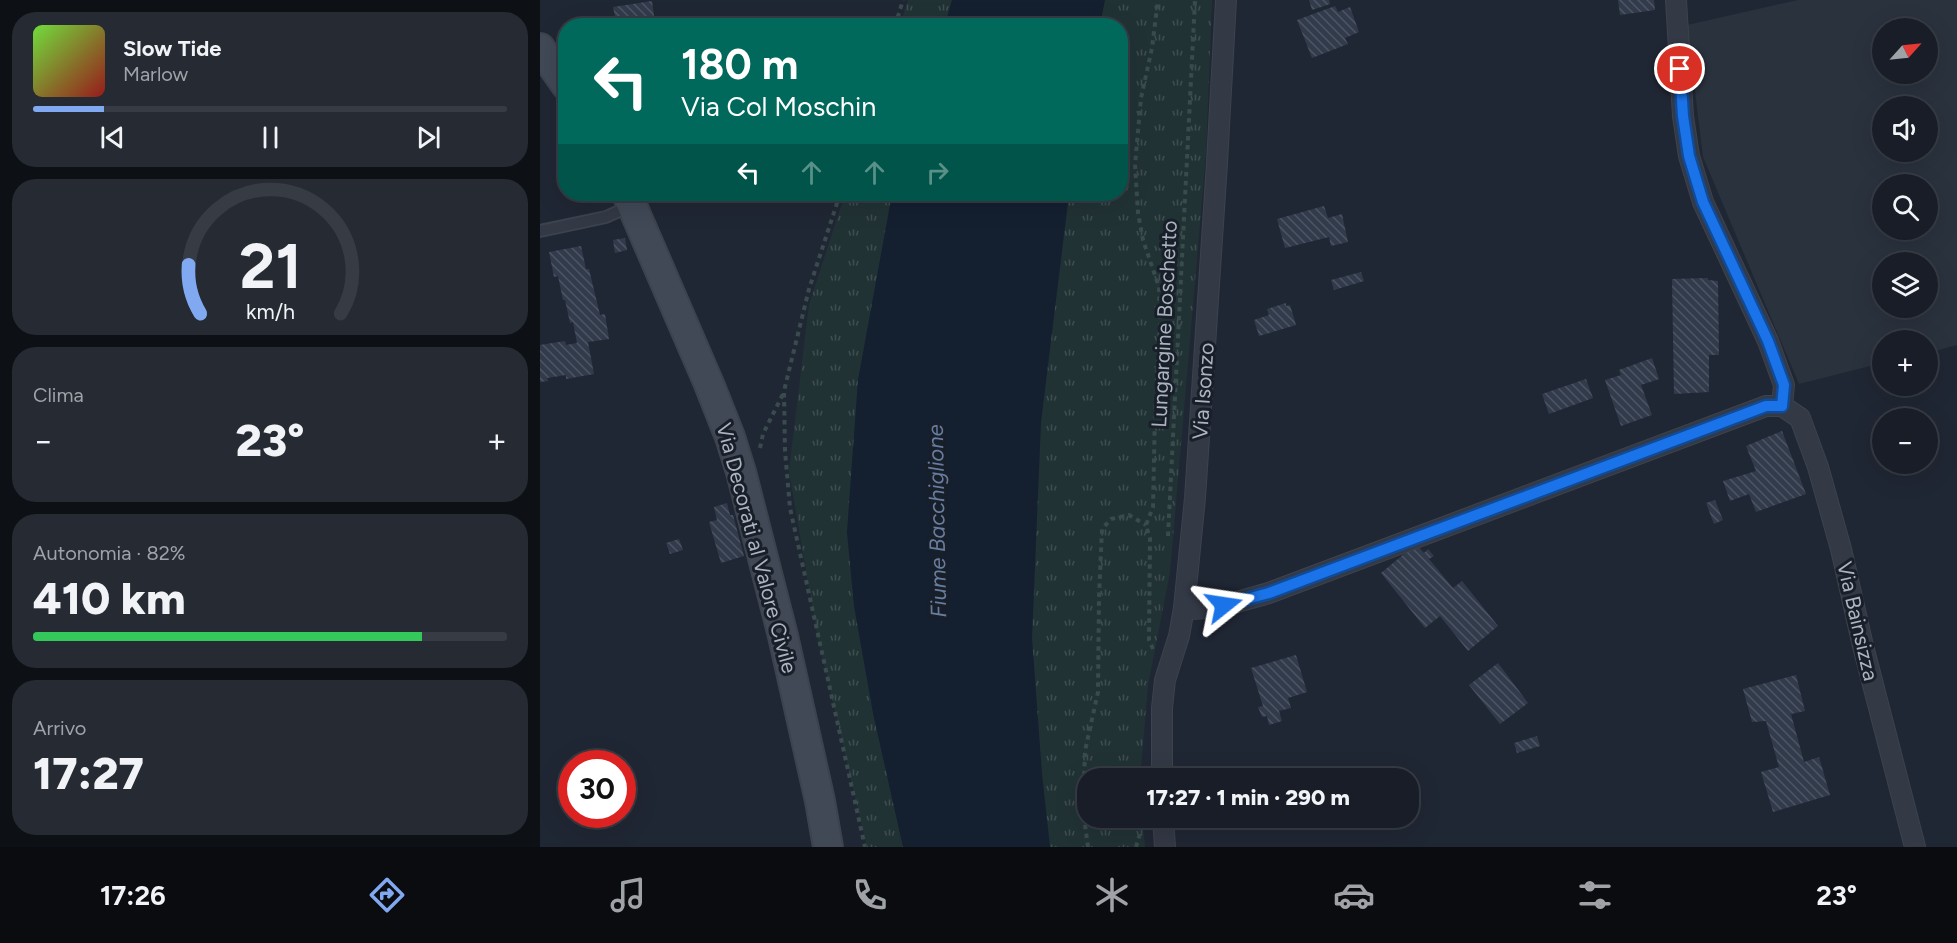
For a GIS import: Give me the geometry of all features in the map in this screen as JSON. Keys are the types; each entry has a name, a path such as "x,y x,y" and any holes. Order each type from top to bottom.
{"street":[{"name":"Via Isonzo","path":"1162,768 1162,708 1165,680 1179,636 1184,608 1203,387 1226,0"},
{"path":"1184,608 1194,610 1224,605 1269,593 1766,406 1782,406 1784,385 1768,341 1703,202 1689,156 1683,116 1676,0"},
{"path":"540,48 558,74"},
{"name":"Via Decorati al Valore Civile","path":"631,201 709,384 741,472 783,636 828,847"},
{"name":"Via Bainsizza","path":"1782,406 1800,418 1818,467 1841,549 1863,646 1915,847"},
{"path":"1164,828 1165,847"}],"lane":[{"path":"540,231 606,217 627,201"}],"path":[{"path":"897,18 903,0"},
{"path":"1158,0 1152,48 1141,98 1135,165 1138,213 1143,240 1159,287 1160,324 1153,507 1146,525 1150,539 1149,640 1165,680"},
{"name":"Lungargine Boschetto","path":"1168,542 1195,0"},
{"path":"759,454 763,434 784,391 809,289 838,201"},
{"path":"784,391 785,450 790,508 865,847"},
{"path":"1088,847 1083,810 1085,751 1098,692 1098,597 1102,529 1111,519 1129,515 1146,525"},
{"path":"1136,847 1141,828"}],"shaded area":[{"path":"1798,0 1957,0 1957,345 1938,350 1938,330 1872,330 1872,366 1799,384 1703,157 1687,25"}],"green space":[{"path":"908,0 1212,0 1206,153 1170,572 1148,685 1141,768 1077,768 1077,828 1143,828 1145,847 867,847 817,634 789,471 809,305 843,201 1128,201 1128,18 902,18"}],"water":[{"path":"952,0 1105,0 1101,18 947,18"},
{"name":"Fiume Bacchiglione","path":"891,201 1068,201 1041,422 1032,638 1050,847 903,847 873,713 854,606 847,532 858,380"}],"building":[{"path":"1309,0 1329,0 1330,4 1312,10"},
{"path":"1618,0 1654,0 1655,10 1620,15"},
{"path":"652,1 654,18 602,18 615,16 613,7"},
{"path":"1335,6 1338,12 1350,7 1359,32 1345,38 1348,44 1312,58 1297,20"},
{"path":"1324,206 1328,218 1342,214 1348,242 1331,246 1329,237 1285,248 1277,219"},
{"path":"625,238 627,250 615,253 613,240"},
{"path":"581,246 600,315 605,314 609,339 588,342 594,374 566,379 566,375 547,378 548,381 540,382 540,345 565,341 566,345 577,343 573,322 570,323 558,276 554,277 549,252"},
{"path":"1361,272 1364,281 1334,290 1331,280"},
{"path":"1708,278 1708,280 1718,281 1719,355 1709,355 1709,392 1674,394 1672,279"},
{"path":"1286,303 1286,306 1290,305 1296,325 1259,336 1254,320 1269,315 1267,309"},
{"path":"1652,358 1659,379 1641,385 1652,415 1621,426 1605,380 1621,375 1619,370"},
{"path":"1586,379 1593,398 1549,414 1542,394"},
{"path":"1782,431 1806,494 1756,512 1749,494 1730,501 1723,481 1756,471 1746,446"},
{"path":"1715,500 1723,520 1714,524 1706,503"},
{"path":"727,503 730,515 733,515 744,556 721,563 709,522 717,520 714,507"},
{"path":"679,539 683,550 670,554 666,543"},
{"path":"1416,544 1424,553 1428,549 1434,556 1429,559 1453,588 1462,581 1498,626 1468,651 1440,616 1425,628 1381,573"},
{"path":"1296,655 1307,692 1288,698 1291,708 1279,711 1282,721 1269,725 1267,716 1262,717 1258,707 1263,706 1251,668"},
{"path":"1498,663 1528,703 1500,724 1469,685"},
{"path":"1796,675 1805,711 1791,714 1804,762 1819,757 1830,795 1773,812 1761,772 1779,767 1766,721 1752,722 1743,689"},
{"path":"1537,736 1540,746 1517,753 1514,743"}],"route":[{"path":"1224,605 1269,593 1766,406 1782,406 1784,385 1768,341 1703,202 1689,156 1683,116 1680,69"}]}
